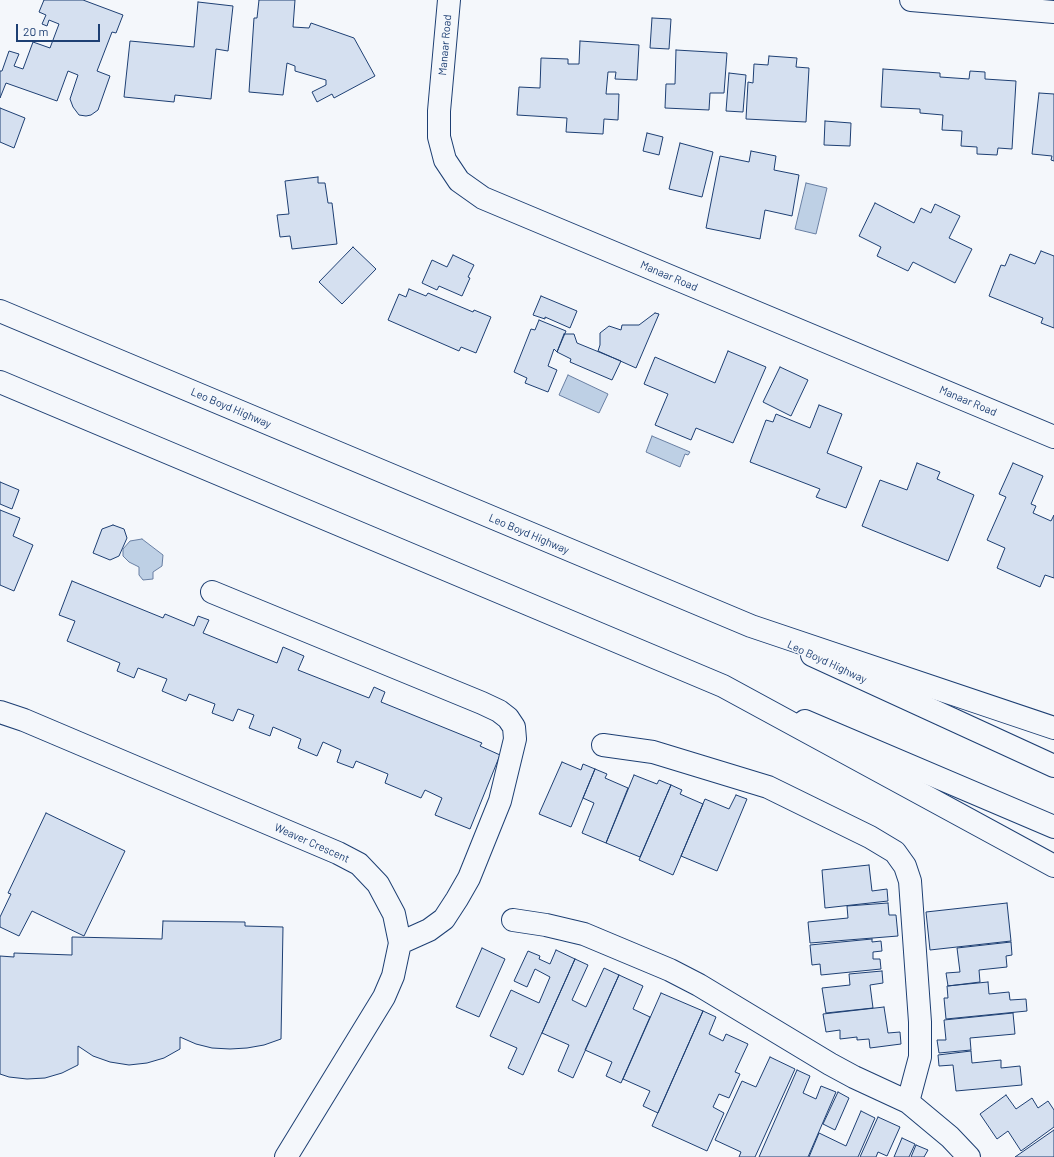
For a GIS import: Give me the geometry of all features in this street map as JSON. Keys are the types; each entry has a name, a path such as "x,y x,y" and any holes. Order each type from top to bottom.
{"main road":[{"name":"Manaar Road","path":"449,0 439,111 439,137 445,160 459,180 483,198 1054,437"},
{"path":"911,0 1054,12"},
{"name":"Leo Boyd Highway","path":"0,311 751,626 1054,766"},
{"path":"0,382 1054,827"},
{"path":"212,592 498,711 508,718 514,727 515,739 500,801 469,878 444,919 429,930 400,943"},
{"path":"751,626 1054,728"},
{"path":"723,686 1054,866"},
{"name":"Weaver Crescent","path":"0,712 37,725 338,854 359,864 378,884 394,914 400,943 393,976 384,997 286,1157"},
{"path":"603,745 653,752 768,787 870,837 895,852 905,866 910,881 920,1022 920,1057 908,1102"},
{"path":"513,920 546,925 584,934 670,970 699,985 830,1064 908,1102 950,1137 969,1157"}],"water":[{"path":"806,183 827,188 816,234 795,229"},
{"path":"568,375 608,394 599,413 559,395"},
{"path":"652,436 690,452 688,455 685,454 680,467 646,452"},
{"path":"142,539 163,555 162,566 153,572 153,579 143,580 139,575 139,567 129,562 123,556 123,549 130,541"}],"building":[{"path":"44,0 83,0 123,15 116,33 112,32 97,71 110,76 98,110 91,115 79,115 73,107 70,99 78,75 68,71 57,101 6,83 0,98 0,71 2,71 9,51 19,54 14,66 23,69 33,42 50,48 59,24 49,20 47,26 42,24 46,15 39,12"},
{"path":"259,0 295,0 293,27 309,28 311,23 354,38 375,76 334,98 332,94 317,102 312,92 326,85 326,80 295,71 295,66 287,63 283,95 249,92 254,18 257,18"},
{"path":"198,2 233,6 228,51 216,49 211,99 175,95 174,102 124,97 130,41 194,47"},
{"path":"652,18 671,19 669,49 650,48"},
{"path":"580,41 639,45 637,80 615,79 616,72 608,72 606,94 619,94 618,120 604,119 603,134 566,132 567,118 517,115 519,87 540,88 541,58 568,59 568,64 579,64"},
{"path":"676,50 727,53 724,93 710,93 709,110 665,108 666,84 675,84"},
{"path":"769,56 797,58 796,67 809,68 806,122 746,119 748,82 753,83 754,64 768,65"},
{"path":"883,69 940,73 940,77 969,79 970,71 985,72 985,79 1016,81 1012,149 998,148 997,155 977,154 977,147 961,146 962,131 942,130 943,115 920,113 920,109 881,107"},
{"path":"729,73 746,75 743,112 726,111"},
{"path":"1039,93 1054,94 1054,161 1051,160 1052,156 1032,154"},
{"path":"0,108 25,118 14,148 0,142"},
{"path":"825,121 851,123 850,146 824,145"},
{"path":"647,133 663,137 659,155 643,151"},
{"path":"680,143 713,152 702,197 669,189"},
{"path":"751,151 776,156 774,170 799,175 792,216 765,210 760,239 706,228 720,156 749,162"},
{"path":"318,177 318,183 325,183 328,203 332,203 337,244 292,249 290,236 280,237 277,215 289,214 285,181"},
{"path":"875,203 914,223 921,208 931,213 935,204 960,216 949,238 972,249 955,283 913,262 908,271 877,256 881,247 859,236"},
{"path":"353,247 376,269 342,304 319,282"},
{"path":"1041,251 1054,256 1054,328 1041,323 1043,318 989,296 1001,265 1005,266 1010,254 1035,264"},
{"path":"453,255 474,265 468,277 470,278 462,296 439,286 437,290 422,283 432,260 447,267"},
{"path":"409,289 426,296 428,293 473,312 474,310 491,317 476,353 461,347 459,351 388,320 399,294 406,297"},
{"path":"541,296 577,311 570,328 545,317 545,319 533,315"},
{"path":"655,313 659,314 636,368 598,351 600,345 600,333 609,326 621,330 622,325 639,325"},
{"path":"539,320 566,331 557,352 554,349 548,366 557,370 548,392 525,383 527,378 514,372 531,329 535,330"},
{"path":"564,334 574,334 577,343 621,361 612,380 570,362 571,359 557,352"},
{"path":"728,351 766,367 733,443 696,428 691,440 655,425 668,394 644,384 655,357 715,383"},
{"path":"780,367 808,380 791,416 763,402"},
{"path":"819,405 842,414 827,453 862,467 846,508 816,497 820,489 750,462 766,420 773,422 776,414 810,428"},
{"path":"917,463 940,472 937,479 974,495 948,561 862,526 880,480 907,490"},
{"path":"1013,463 1043,476 1031,504 1036,506 1033,513 1051,521 1054,515 1054,578 1045,575 1040,587 997,568 1005,548 987,540 1006,497 999,494"},
{"path":"0,482 19,490 12,509 0,504"},
{"path":"0,510 20,518 13,536 33,545 14,591 0,585"},
{"path":"113,525 124,529 127,538 119,556 110,560 93,553 102,529"},
{"path":"72,581 163,618 165,614 194,626 198,616 209,620 203,633 277,663 283,647 304,656 298,670 369,698 374,687 385,692 381,702 482,743 480,746 500,755 470,829 435,815 442,798 425,790 421,798 385,783 388,774 356,761 353,768 337,762 341,750 323,742 317,756 298,748 301,739 273,727 270,736 249,728 254,715 238,709 233,721 212,713 215,704 189,694 186,701 162,691 167,679 138,668 134,678 117,671 120,663 67,641 75,621 59,615"},
{"path":"562,762 581,770 583,764 595,769 571,827 539,814"},
{"path":"595,769 607,774 605,778 628,788 606,843 582,833 594,803 583,798"},
{"path":"634,775 657,784 659,780 671,785 640,857 606,843"},
{"path":"671,785 682,790 680,794 703,804 673,875 639,860"},
{"path":"736,795 747,799 717,871 681,856 705,799 729,809"},
{"path":"46,813 125,851 84,936 32,911 19,936 0,927 0,917 11,894 8,893"},
{"path":"869,865 872,891 887,889 888,901 825,908 822,870"},
{"path":"888,903 889,915 896,915 898,936 810,943 808,922 848,918 847,906"},
{"path":"1007,903 1011,941 930,950 926,912"},
{"path":"163,921 245,922 245,926 283,927 281,1039 264,1045 230,1049 212,1048 196,1044 180,1037 180,1049 164,1058 147,1063 129,1065 110,1062 93,1056 78,1046 78,1065 62,1073 45,1078 27,1079 9,1077 0,1074 0,956 14,957 14,953 72,955 72,937 162,939"},
{"path":"872,939 872,942 881,941 882,951 873,952 873,959 880,959 881,969 821,975 820,964 812,965 810,945"},
{"path":"1011,942 1012,955 1006,956 1007,967 979,970 980,982 948,986 946,973 960,972 957,948"},
{"path":"482,948 505,959 479,1017 456,1007"},
{"path":"556,950 575,959 523,1075 508,1068 517,1048 490,1036 511,990 539,1003 550,977 535,969 527,987 514,981 528,951 540,956 539,959 550,964"},
{"path":"575,959 588,965 572,1000 586,1007 604,968 619,975 573,1078 558,1071 569,1045 542,1033"},
{"path":"882,971 883,983 870,985 873,1008 826,1013 822,988 850,985 849,974"},
{"path":"619,975 643,986 633,1009 650,1017 621,1083 606,1076 612,1062 585,1050"},
{"path":"988,982 989,994 1009,992 1010,1000 1026,999 1027,1011 946,1019 944,998 948,998 947,986"},
{"path":"661,993 703,1011 658,1113 643,1106 650,1091 623,1079"},
{"path":"884,1007 888,1033 900,1032 901,1044 870,1048 869,1039 857,1040 857,1037 840,1039 840,1030 826,1032 823,1014"},
{"path":"703,1011 716,1017 709,1034 723,1041 726,1034 748,1044 735,1072 740,1074 729,1098 719,1094 713,1107 724,1113 707,1151 652,1126"},
{"path":"1013,1013 1015,1034 970,1038 971,1050 939,1053 937,1040 946,1040 944,1020"},
{"path":"971,1051 972,1063 1001,1060 1001,1068 1020,1066 1022,1085 956,1091 953,1065 939,1066 938,1055"},
{"path":"770,1057 795,1069 755,1157 739,1157 741,1152 715,1140 742,1081 756,1087"},
{"path":"797,1070 810,1076 803,1093 816,1099 821,1086 836,1092 808,1157 759,1157"},
{"path":"838,1092 849,1098 835,1130 823,1124"},
{"path":"1006,1095 1016,1109 1032,1098 1038,1108 1048,1101 1054,1110 1054,1127 1021,1151 1008,1131 997,1139 980,1114"},
{"path":"861,1111 875,1118 858,1157 809,1157 819,1133 846,1146"},
{"path":"878,1117 900,1127 887,1156 878,1152 876,1157 860,1157"},
{"path":"1054,1130 1054,1157 1015,1157"},
{"path":"902,1138 915,1144 909,1157 894,1157"},
{"path":"916,1145 928,1150 924,1157 911,1157"}]}
